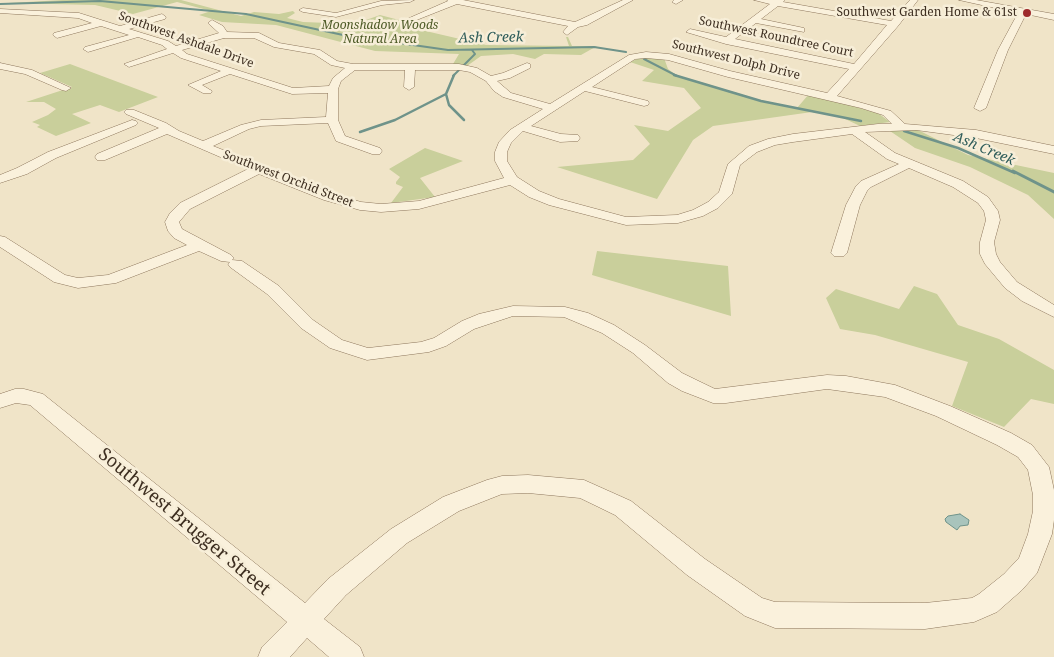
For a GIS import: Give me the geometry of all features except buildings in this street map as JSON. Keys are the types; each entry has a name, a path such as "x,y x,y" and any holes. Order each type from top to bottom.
{"street":[{"path":"303,10 336,15 381,3 410,0"},
{"path":"411,19 454,0 576,26"},
{"path":"473,4 484,0"},
{"path":"566,32 628,0"},
{"path":"758,0 779,2 895,24"},
{"path":"830,96 895,24 914,0"},
{"path":"962,0 992,3 1054,17"},
{"path":"726,40 779,2"},
{"name":"Southwest Ashdale Drive","path":"0,11 79,16 165,43 184,56 292,91 314,92 333,89"},
{"path":"976,134 976,122 1003,50 1023,11"},
{"path":"120,29 162,17"},
{"path":"754,20 801,30"},
{"path":"57,35 102,23"},
{"path":"212,23 220,28 224,35"},
{"name":"Southwest Roundtree Court","path":"690,32 856,67"},
{"path":"88,49 137,35"},
{"path":"129,64 224,35 256,35 277,45 317,52 334,63 353,67 459,67 473,70 490,79 498,89 507,95 552,108"},
{"name":"Southwest Dolph Drive","path":"512,180 503,167 501,152 509,137 632,57 656,55 728,74 830,96 880,110 892,117 901,126"},
{"path":"0,66 28,72 66,88"},
{"path":"490,79 506,76 527,66"},
{"path":"353,67 337,80 333,89 332,120 340,138 376,151"},
{"path":"409,87 410,68"},
{"path":"207,91 193,85 230,71"},
{"path":"584,88 644,103"},
{"name":"Southwest Orchid Street","path":"0,179 22,171 131,117 168,129 203,146 344,203 376,208 419,205 512,180"},
{"path":"203,146 245,127 261,123 332,120"},
{"path":"512,180 547,200 594,214 626,221 656,221 678,219 698,213 713,205 725,194 734,164 753,149 782,140 854,130 901,126 938,128 1054,150"},
{"path":"522,127 560,138 574,138"},
{"path":"101,157 168,129"},
{"path":"854,130 891,156 958,184 983,200 991,211 993,220 987,242 988,254 993,264 1011,284 1028,297 1054,312"},
{"path":"83,149 113,163"},
{"path":"840,253 853,205 860,189 866,184 908,164"},
{"path":"258,169 191,203 175,216 172,222 175,231 231,261 273,290 307,324 336,344 367,354 423,348 440,342 468,325 500,313 530,310 565,312 582,317 608,329 675,378 713,396 726,396 827,382 888,390 943,411 1004,439 1025,451 1038,467 1044,495 1040,534 1028,565 1013,582 988,603 974,610 926,616 798,616 775,615 754,607 696,567 623,508 584,490 571,486 502,485 486,489 432,514 399,536 364,563 304,622 272,657"},
{"path":"0,240 60,279 85,283 110,280 200,246"},
{"name":"Southwest Brugger Street","path":"8,399 24,396 36,399 304,622 350,657"}],"green space":[{"name":"Moonshadow Woods Natural Area","path":"63,0 181,0 241,16 254,12 279,14 293,11 295,13 287,18 303,22 355,24 380,15 422,26 417,29 486,45 569,46 566,37 568,37 572,46 597,46 581,55 544,54 535,59 513,54 481,56 467,66 453,64 459,54 375,51 276,25 222,22 199,15 211,11 177,2 133,14 95,5 8,3"},
{"path":"642,57 664,58 668,69 676,75 760,100 797,108 809,94 878,113 890,122 860,126 839,116 812,112 713,126 693,140 657,199 557,167 633,160 650,144 634,125 668,131 701,108 684,88 642,81 654,70 630,62"},
{"path":"70,64 158,97 119,112 100,105 72,114 91,123 56,136 37,127 40,125 32,122 56,109 44,102 26,102 72,87 40,73"},
{"path":"887,129 916,129 968,155 1054,173 1054,219 1028,195 970,167 915,148"},
{"path":"425,148 463,161 420,178 435,197 391,203 403,187 396,184 400,177 389,169"},
{"path":"597,251 728,266 731,316 592,275"},
{"path":"914,286 937,294 958,325 999,339 1054,370 1054,404 1031,399 1004,427 952,406 968,362 875,335 840,329 826,298 836,289 899,309"}],"water":[{"path":"960,514 969,520 968,525 960,526 957,530 946,522 945,519 948,516"}],"waterway":[{"name":"Ash Creek","path":"0,4 100,1 246,14 343,35 448,50 594,47 626,52"},
{"path":"454,75 475,54 472,50"},
{"name":"Ash Creek","path":"644,59 677,76"},
{"path":"446,94 454,75"},
{"name":"Ash Creek","path":"677,76 761,101 861,121"},
{"path":"360,132 395,120 446,94"},
{"path":"446,94 449,105 464,120"},
{"name":"Ash Creek","path":"904,131 958,148 1015,173"},
{"name":"Ash Creek","path":"1013,171 1054,192"}],"place":[{"name":"Southwest Garden Home & 61st","path":"1027,13"}]}
